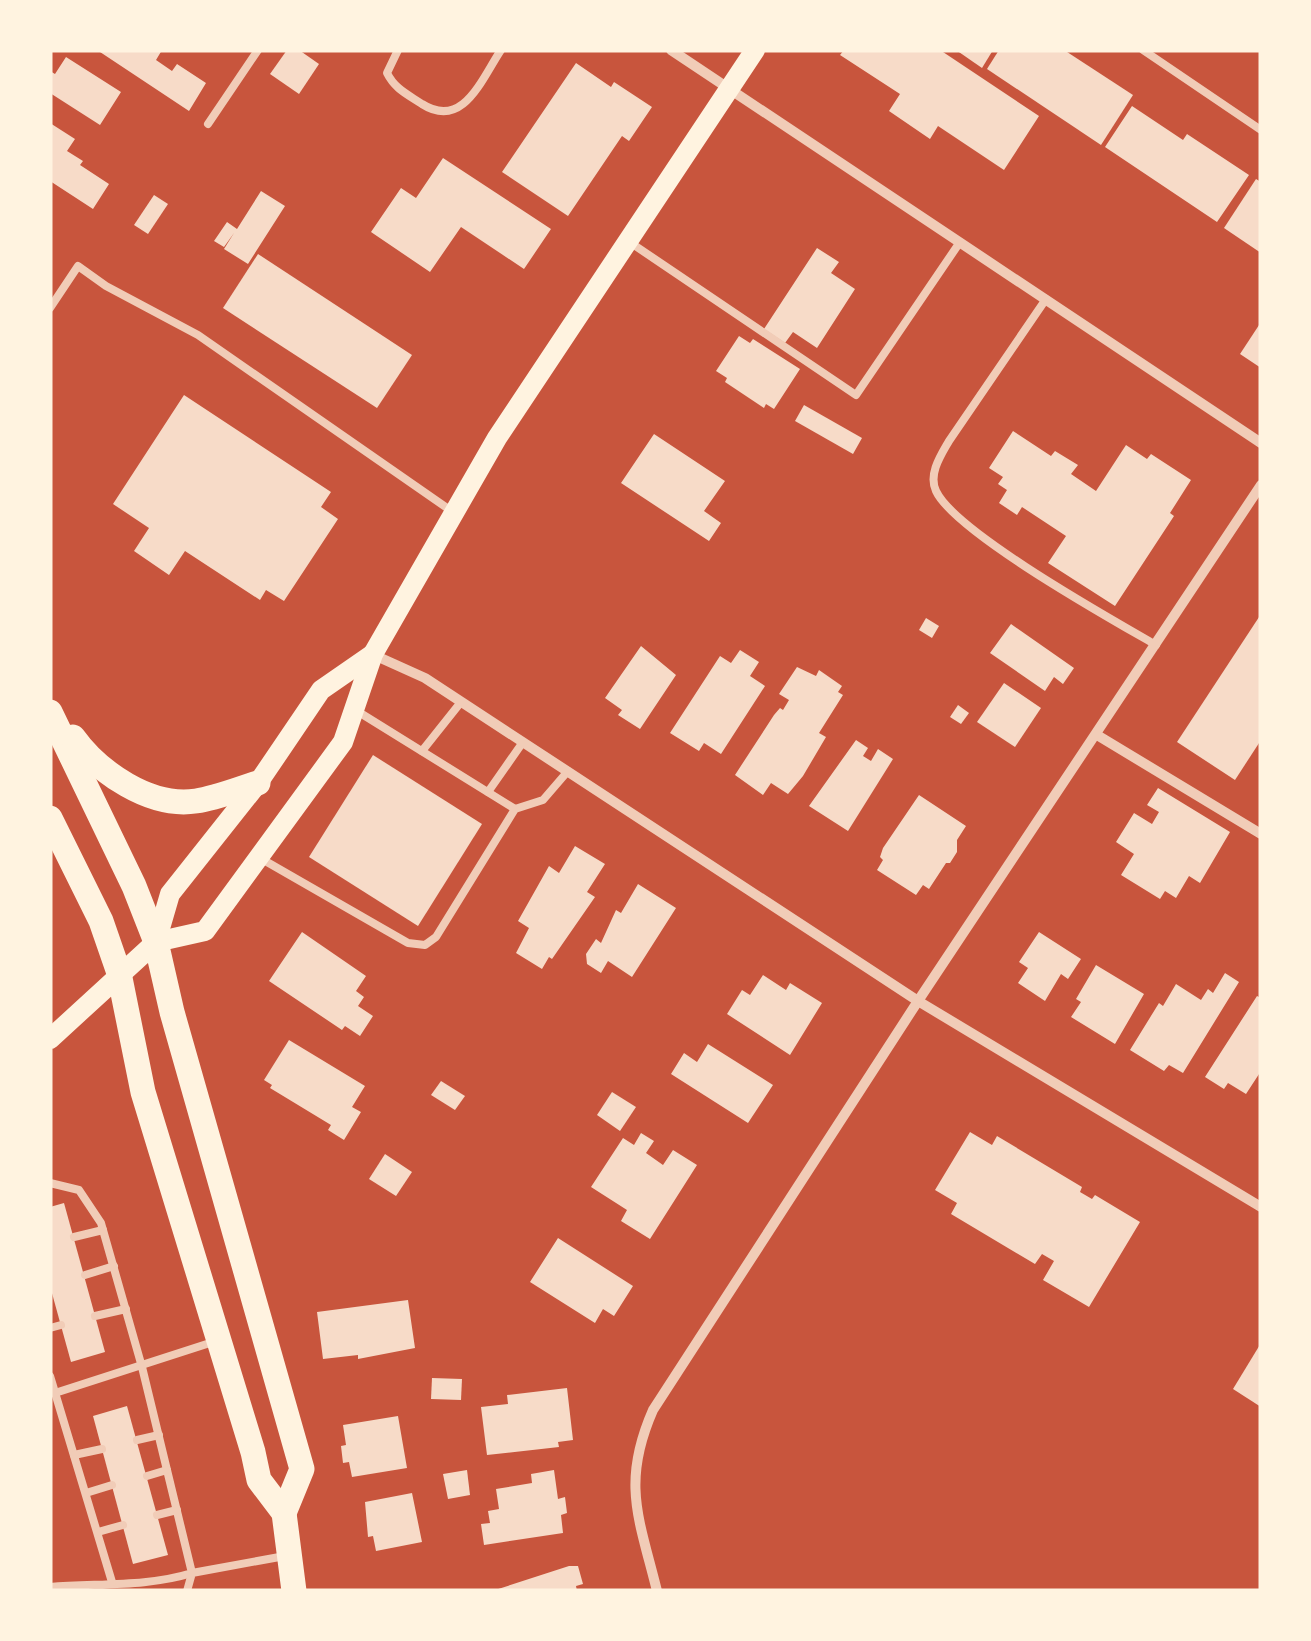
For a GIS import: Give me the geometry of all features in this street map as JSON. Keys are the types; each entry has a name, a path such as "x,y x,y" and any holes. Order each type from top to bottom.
{"highway":[{"path":"50,704 87,756 132,787 162,800 194,801 258,783"},
{"path":"50,712 134,886 156,942 172,1012 302,1469 284,1513"},
{"path":"50,818 101,920 119,972 143,1092 259,1480 284,1513 294,1591"}],"main road":[{"path":"50,1039 156,942 206,931 343,742 373,654 497,438 754,50"},
{"path":"156,942 170,894 258,783 321,690 373,654"}],"street":[{"path":"671,50 1261,442"},
{"path":"657,1591 636,1507 633,1478 638,1444 653,1410 918,1000 1261,486"},
{"path":"373,654 425,678 918,1000 1261,1206"},
{"path":"1097,735 1261,834"}],"lane":[{"path":"208,124 258,50"},
{"path":"398,50 387,73 394,86 436,112 450,112 463,106 502,50"},
{"path":"1143,50 1261,130"},
{"path":"628,241 856,394 960,242"},
{"path":"50,308 78,266 106,286 198,335 454,513"},
{"path":"1046,299 949,441 936,463 933,482 937,494 977,534 1156,645"},
{"path":"422,751 461,702"},
{"path":"354,709 515,809"},
{"path":"488,792 523,742"},
{"path":"260,858 408,943 425,945 436,937 515,809 544,800 568,771"},
{"path":"50,1182 79,1190 103,1230 178,1510 192,1573 187,1591"},
{"path":"74,1238 103,1230"},
{"path":"84,1275 114,1266"},
{"path":"95,1316 126,1308"},
{"path":"50,1328 60,1324"},
{"path":"56,1393 219,1341"},
{"path":"50,1376 112,1582"},
{"path":"137,1440 159,1435"},
{"path":"74,1454 102,1449"},
{"path":"146,1476 167,1470"},
{"path":"86,1493 112,1485"},
{"path":"157,1514 178,1510"},
{"path":"98,1532 123,1525"},
{"path":"50,1587 161,1582 290,1555"}],"building":[{"path":"97,50 162,50 156,60 172,71 177,64 206,83 189,111"},
{"path":"287,50 299,50 319,64 299,94 270,74"},
{"path":"844,50 940,50 1039,116 1004,170 938,126 930,139 889,111 900,94 840,55"},
{"path":"956,50 993,50 982,68"},
{"path":"999,50 1064,50 1133,95 1101,145 987,69"},
{"path":"66,57 121,92 100,125 50,93 50,71 55,74"},
{"path":"576,63 611,87 614,82 652,107 629,141 622,136 568,216 502,172"},
{"path":"1132,106 1183,140 1187,134 1249,175 1217,222 1105,147"},
{"path":"50,123 75,139 67,151 83,161 80,165 109,184 93,209 50,181"},
{"path":"443,158 551,229 524,269 461,227 430,272 371,232 401,188 416,198"},
{"path":"1256,179 1261,182 1261,253 1224,228"},
{"path":"261,191 285,206 248,264 224,249 234,233 224,247 214,241 227,222 237,229"},
{"path":"154,195 168,204 148,234 134,225"},
{"path":"817,248 839,262 831,273 855,289 817,348 793,332 785,343 764,329"},
{"path":"258,254 412,355 377,408 223,308"},
{"path":"1261,322 1261,368 1240,354"},
{"path":"739,336 750,343 753,339 800,369 774,409 766,404 764,408 725,382 727,378 716,371"},
{"path":"184,395 331,492 321,507 338,519 284,601 266,590 260,600 185,551 169,575 134,551 149,528 113,504"},
{"path":"804,405 862,438 853,454 795,421"},
{"path":"1013,431 1051,456 1055,451 1078,465 1071,474 1096,491 1126,445 1147,459 1151,454 1191,480 1170,513 1174,516 1115,606 1048,563 1066,536 1022,507 1017,515 999,503 1007,490 998,484 1003,477 989,468"},
{"path":"654,434 725,481 704,511 721,523 709,541 621,483"},
{"path":"1261,614 1261,740 1235,780 1177,742"},
{"path":"926,618 939,626 932,638 919,630"},
{"path":"1011,624 1074,668 1063,684 1054,677 1045,691 990,653"},
{"path":"641,646 676,675 640,729 618,715 622,710 605,698"},
{"path":"740,650 759,662 750,676 765,686 721,754 704,743 699,751 670,733 720,656 731,663"},
{"path":"797,667 816,676 819,670 842,686 838,692 843,695 819,733 826,737 803,776 788,794 771,783 763,795 735,775 774,715 789,700 779,694"},
{"path":"1004,683 1041,708 1015,747 977,722"},
{"path":"958,705 969,713 961,724 950,717"},
{"path":"856,740 868,748 863,756 871,761 878,749 893,759 848,831 809,806"},
{"path":"373,755 482,824 418,926 309,857"},
{"path":"1158,788 1230,832 1200,883 1189,876 1176,898 1165,891 1160,899 1121,875 1134,854 1116,842 1134,813 1152,824 1159,812 1147,805"},
{"path":"919,795 966,826 950,863 946,863 929,889 923,885 916,895 877,870 883,860 883,848"},
{"path":"575,846 605,864 587,892 595,897 542,969 516,953 529,928 518,921 549,866 559,873"},
{"path":"638,884 676,908 632,977 608,961 601,973 587,964 586,954 596,939 601,943 616,910 621,913"},
{"path":"302,932 366,976 356,991 364,997 358,1006 373,1016 360,1036 345,1026 342,1030 269,981"},
{"path":"1039,932 1081,959 1068,979 1061,974 1045,1001 1018,983 1028,968 1019,962"},
{"path":"1096,965 1144,994 1115,1044 1071,1017 1081,1002 1076,999"},
{"path":"1225,973 1239,982 1183,1073 1169,1065 1164,1071 1130,1050 1159,1003 1163,1006 1176,984 1201,1000 1208,989 1213,993"},
{"path":"763,975 786,990 790,983 822,1003 790,1055 727,1014 742,990 750,995"},
{"path":"1257,996 1261,998 1261,1071 1246,1094 1228,1083 1224,1089 1205,1077"},
{"path":"289,1040 365,1086 352,1107 361,1112 344,1140 328,1130 331,1125 270,1088 272,1085 264,1080"},
{"path":"708,1044 773,1085 748,1123 671,1074 684,1053 697,1062"},
{"path":"441,1081 465,1096 455,1110 431,1095"},
{"path":"612,1092 636,1107 620,1131 597,1115"},
{"path":"970,1132 992,1145 997,1136 1082,1187 1080,1192 1092,1199 1095,1195 1140,1222 1089,1307 1043,1280 1054,1261 1042,1254 1035,1264 951,1214 957,1203 935,1190"},
{"path":"641,1133 654,1141 646,1153 663,1165 673,1150 697,1165 650,1239 621,1221 627,1210 591,1187 623,1138 634,1145"},
{"path":"385,1154 412,1172 396,1196 369,1179"},
{"path":"64,1203 105,1352 71,1362 50,1286 50,1207"},
{"path":"558,1238 633,1286 614,1316 603,1309 595,1323 530,1282"},
{"path":"408,1300 415,1348 358,1359 358,1355 323,1359 317,1312"},
{"path":"1261,1343 1261,1407 1233,1389"},
{"path":"432,1378 462,1379 461,1400 431,1399"},
{"path":"567,1388 573,1440 558,1442 559,1447 487,1455 481,1407 508,1404 507,1395"},
{"path":"127,1406 168,1555 133,1564 93,1416"},
{"path":"398,1416 407,1468 352,1477 349,1462 343,1463 343,1425"},
{"path":"467,1470 470,1495 448,1499 443,1474"},
{"path":"554,1470 558,1499 565,1497 563,1533 484,1545 481,1524 490,1523 488,1511 499,1509 496,1489 532,1483 531,1474"},
{"path":"412,1493 422,1542 376,1551 373,1536 368,1537 365,1502"},
{"path":"578,1566 583,1584 576,1586 577,1591 492,1591"}]}
